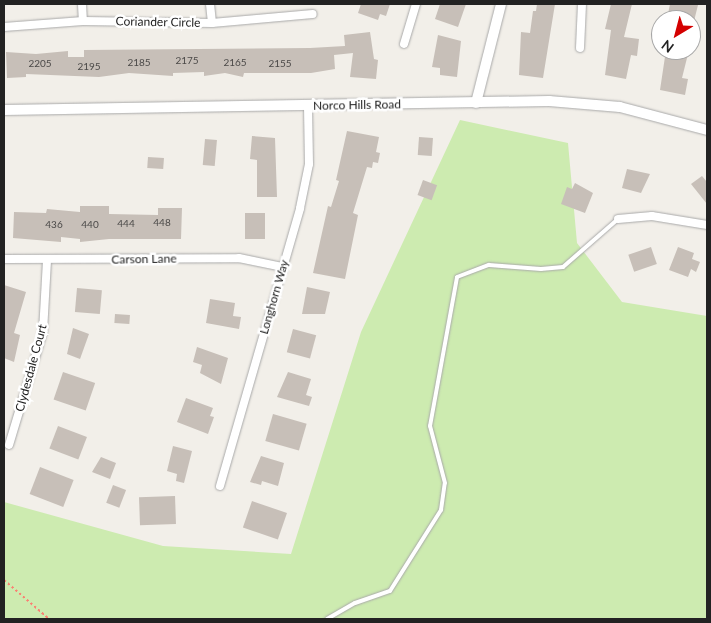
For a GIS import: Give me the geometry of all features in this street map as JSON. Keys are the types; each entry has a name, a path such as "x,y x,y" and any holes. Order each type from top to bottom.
{"street":[{"path":"82,4 84,21"},
{"path":"210,4 212,23"},
{"path":"404,44 416,4"},
{"path":"476,103 501,4"},
{"path":"580,48 582,4"},
{"name":"Coriander Circle","path":"4,27 84,21 212,23 313,14"},
{"name":"Norco Hills Road","path":"4,110 549,102 620,106 707,130"},
{"name":"Longhorn Way","path":"220,486 283,267 309,164 308,106"},
{"path":"618,218 652,216 707,225"},
{"name":"Carson Lane","path":"4,259 239,258 283,267"},
{"name":"Clydesdale Court","path":"9,446 43,332 47,260"}],"lane":[{"path":"326,619 354,603 390,591 441,510 445,483 430,426 457,277 490,265 541,269 562,267 618,218"}],"path":[{"path":"4,580 49,619"}],"green space":[{"path":"460,120 568,143 577,243 622,302 707,316 707,619 4,619 4,502 163,546 291,554 361,332"}],"building":[{"path":"361,4 390,4 386,16 380,14 378,20 358,13"},
{"path":"440,4 466,4 458,27 435,19"},
{"path":"537,4 555,4 543,78 519,75 521,32 530,33 533,11 536,11"},
{"path":"611,4 632,4 624,37 639,39 637,56 631,55 626,79 605,75 611,30 605,29"},
{"path":"670,4 698,5 697,10 669,10"},
{"path":"370,32 374,59 378,60 376,79 350,77 353,53 334,55 335,69 311,73 244,73 243,77 225,73 204,76 204,72 173,73 173,76 129,73 99,77 26,74 26,77 7,78 6,52 36,54 68,51 68,57 84,57 84,50 310,48 345,46 344,35"},
{"path":"438,35 461,41 457,77 440,75 440,68 432,67"},
{"path":"664,60 686,60 682,78 688,79 685,95 660,90"},
{"path":"347,131 379,137 376,152 380,153 378,163 373,162 372,168 367,167 353,213 358,215 345,279 313,273 328,206 331,207 339,181 336,180"},
{"path":"252,136 275,138 277,197 257,197 257,160 250,159"},
{"path":"419,137 433,138 432,156 418,155"},
{"path":"205,139 217,140 215,166 203,165"},
{"path":"148,157 164,158 163,169 147,168"},
{"path":"627,169 650,174 641,193 622,188"},
{"path":"702,176 707,182 707,204 691,184"},
{"path":"423,180 437,185 432,200 418,195"},
{"path":"575,183 593,193 585,213 561,204 567,187 572,189"},
{"path":"80,206 109,206 109,214 158,215 158,208 182,208 181,239 109,239 80,242 80,239 61,237 61,242 13,238 14,212 46,213 47,209 80,212"},
{"path":"245,213 265,213 265,239 245,239"},
{"path":"651,247 657,264 634,272 628,255"},
{"path":"678,247 694,253 692,259 700,262 696,272 691,269 688,277 669,270"},
{"path":"4,285 26,292 14,333 20,335 14,362 4,358"},
{"path":"307,287 330,292 325,314 302,314"},
{"path":"77,288 102,290 100,314 75,312"},
{"path":"210,299 235,303 233,316 241,317 239,329 206,323"},
{"path":"115,314 130,315 129,324 114,323"},
{"path":"73,328 89,334 80,359 67,354"},
{"path":"293,329 316,335 310,358 287,352"},
{"path":"197,347 228,358 221,384 200,373 202,365 193,362"},
{"path":"63,372 95,383 86,410 54,399"},
{"path":"288,372 311,379 306,395 312,397 309,406 277,397"},
{"path":"186,398 213,408 210,416 214,417 208,434 177,422"},
{"path":"273,414 307,424 299,451 265,441"},
{"path":"58,426 87,437 78,460 49,448"},
{"path":"173,446 192,451 184,483 176,481 177,474 167,471"},
{"path":"261,456 284,463 278,486 262,481 261,485 250,482"},
{"path":"101,457 116,463 110,479 92,472"},
{"path":"40,467 74,480 63,507 30,494"},
{"path":"113,485 126,490 119,508 106,503"},
{"path":"175,496 176,524 140,525 139,497"},
{"path":"252,501 287,513 278,540 243,527"}]}
